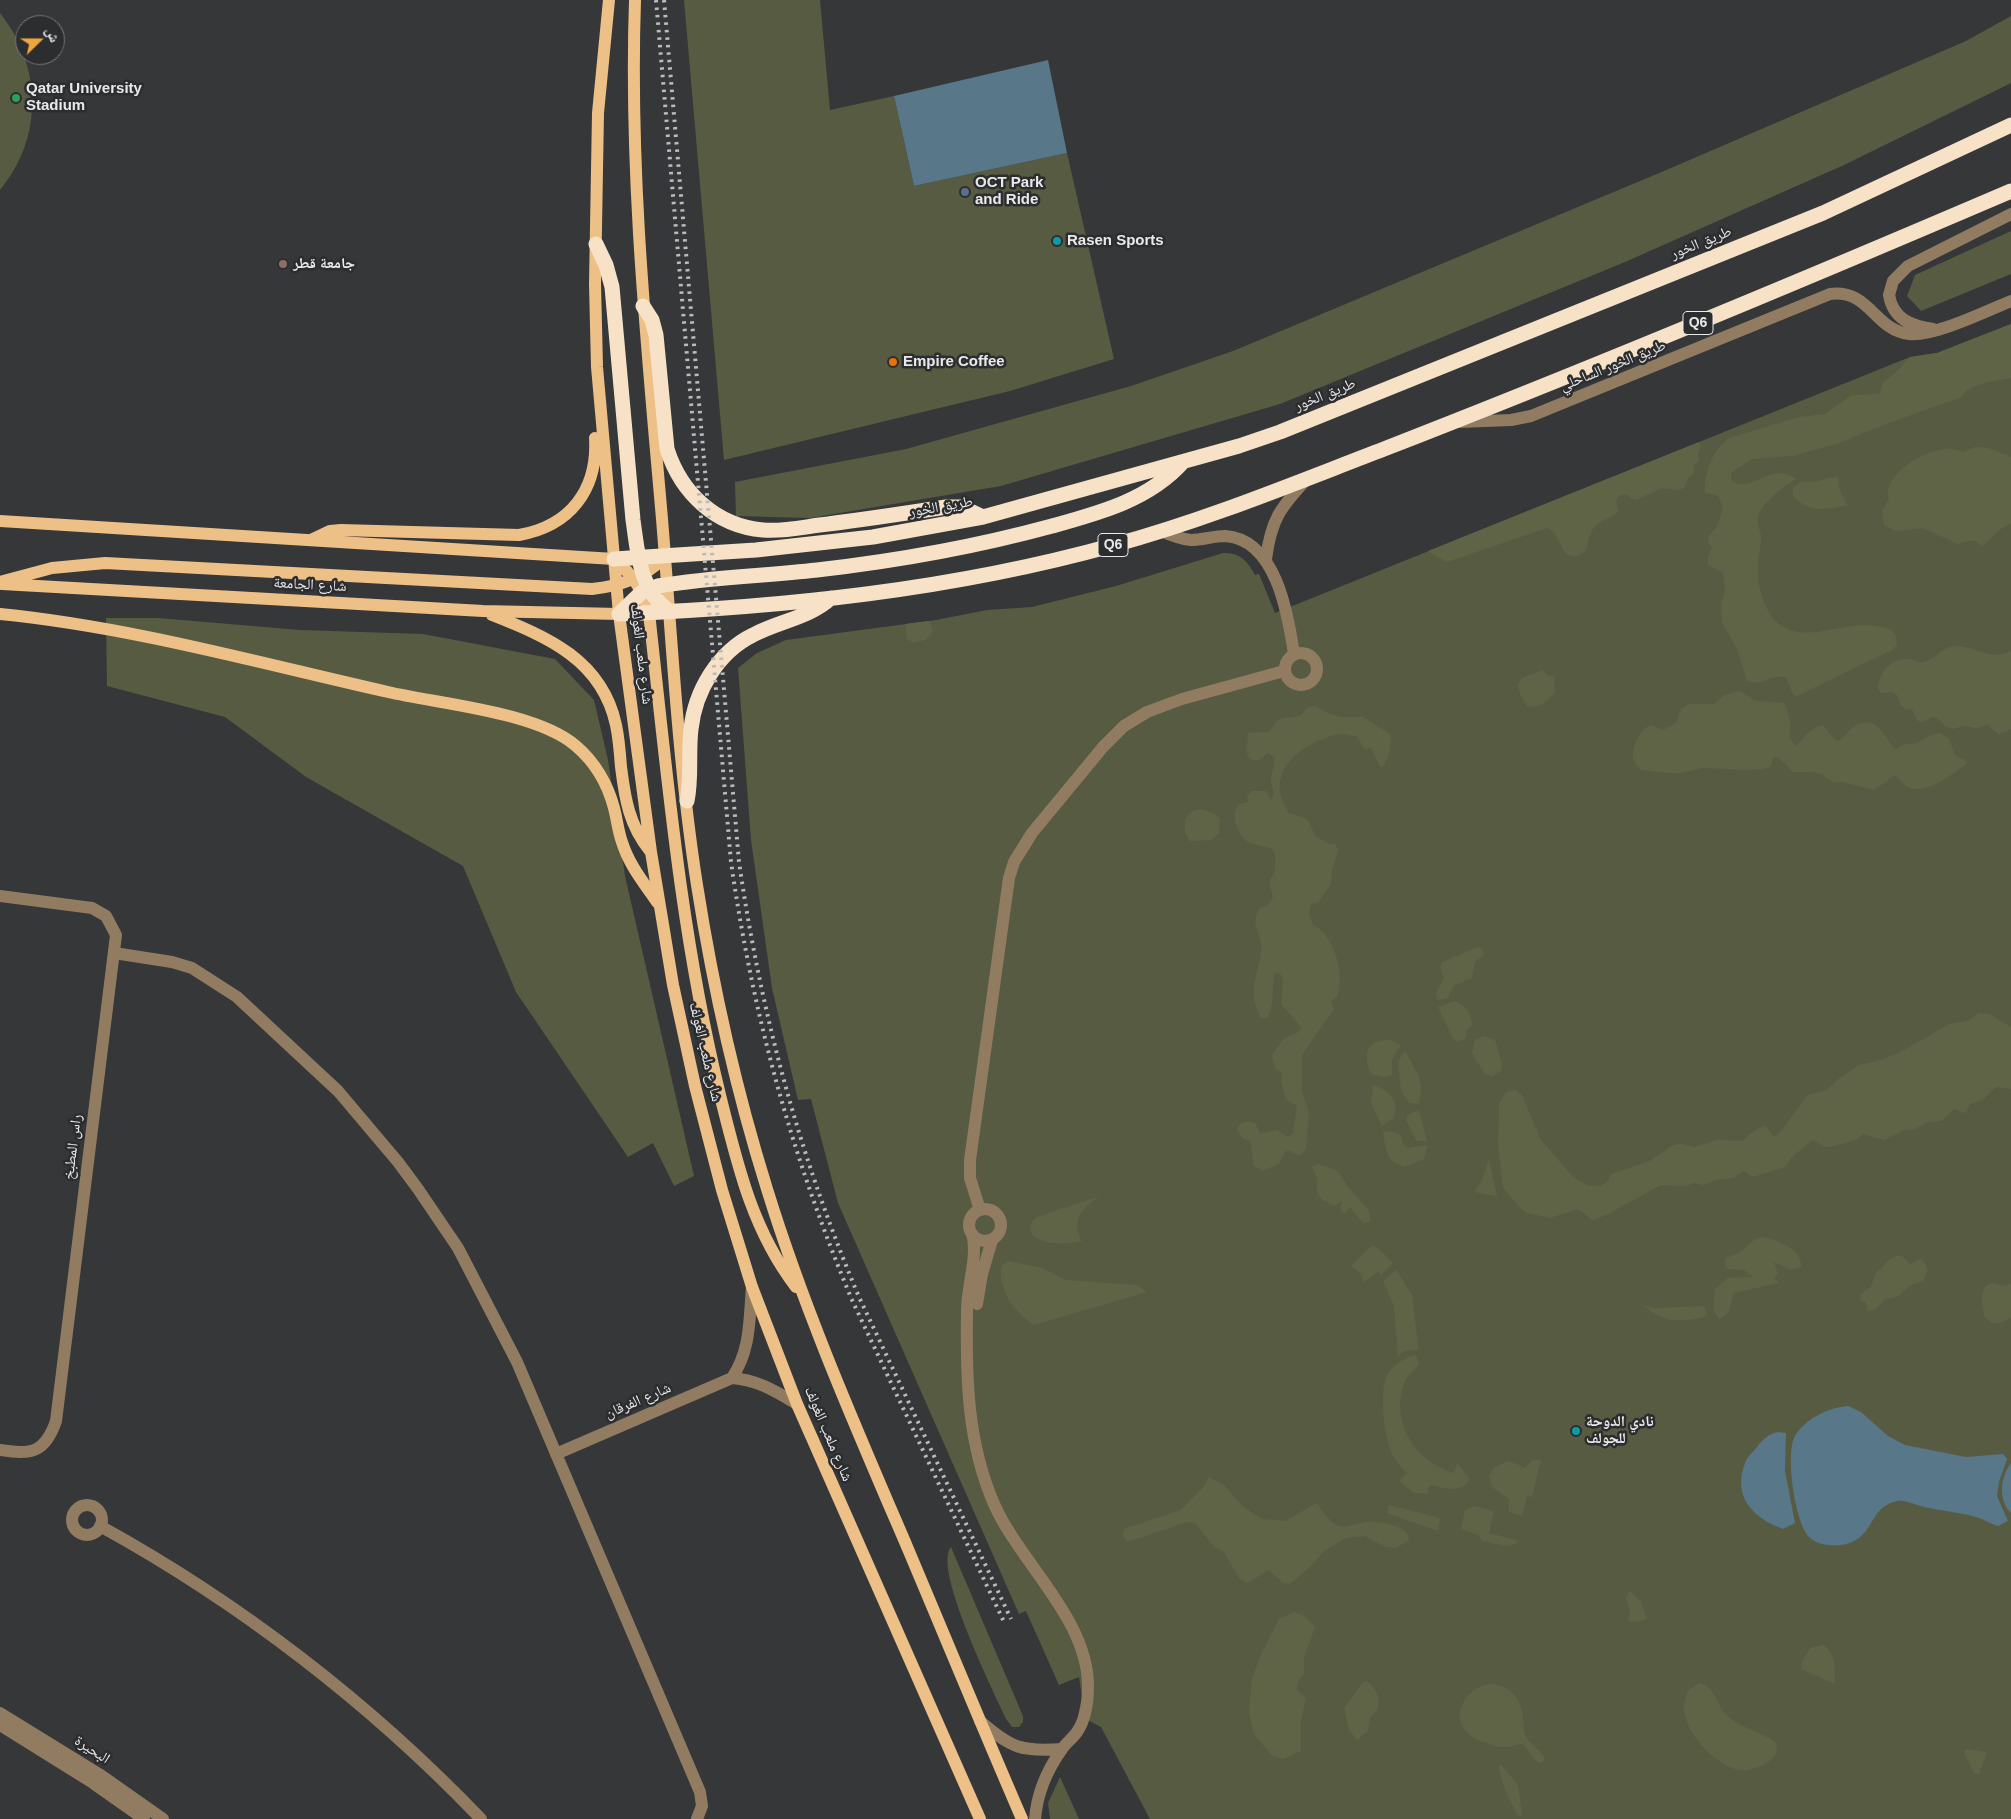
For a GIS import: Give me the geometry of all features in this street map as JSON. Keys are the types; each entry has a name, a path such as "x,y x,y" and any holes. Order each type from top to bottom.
{"highway":[{"name":"طريق الخور","path":"614,559 756,550 873,537 983,517 1280,432 1805,220 2011,125"},
{"name":"Q6","path":"619,614 670,612 891,592 986,575 1112,546 1161,531 1306,480 1456,422 1805,279 2011,191"},
{"path":"596,244 606,265 612,287 633,520 641,584 670,612"},
{"path":"643,306 652,320 656,335 667,449 671,462 692,495 712,513 737,525 764,530 954,507 969,510 983,517"},
{"path":"641,584 668,584 867,563 968,546 1023,534 1114,508 1161,482 1184,461"},
{"path":"619,614 641,584"},
{"path":"686,801 690,782 690,743 693,713 703,686 712,672 731,649 750,636 811,612 831,598"}],"main road":[{"name":"شارع ملعب الغولف","path":"609,0 598,113 597,367 619,614 651,852 673,985 695,1086 722,1190 752,1287 797,1404 980,1819"},
{"name":"شارع ملعب الغولف","path":"636,0 633,65 643,306 668,584 679,740 697,882 713,976 741,1099 766,1187 802,1294 834,1376 1022,1819"},
{"path":"308,541 324,533 341,530 519,535 545,528 557,522 579,501 588,486 594,470 596,453 592,390 597,367"},
{"path":"0,521 614,559 641,584 649,613 675,859 690,954 713,1066 749,1203 772,1251 802,1294"},
{"path":"0,583 52,568 105,563 592,589 616,585 641,584 665,557"},
{"name":"شارع الجامعة","path":"0,583 483,611 619,614"},
{"path":"483,611 540,635 570,653 584,666 602,689 616,726 627,810 638,836 651,852"},
{"path":"0,614 86,625 163,640 408,697 517,718 546,728 575,745 595,768 610,795 621,842 634,869 660,905"}],"street":[{"path":"1938,330 1920,328 1906,322 1896,313 1889,295 1893,281 1908,266 2011,214"},
{"name":"طريق الخور الساحلي","path":"1456,422 1511,420 1532,416 1830,294 1844,294 1856,298 1887,326 1903,333 1917,335 1938,330 2011,301"},
{"path":"1266,559 1270,533 1278,514 1287,500 1306,480"},
{"path":"1161,531 1190,540 1224,536 1237,538 1251,546 1266,559 1286,608 1294,654"},
{"path":"1294,654 1308,654 1315,661 1317,670 1314,679 1306,685 1297,685 1288,680 1284,672 1287,659 1294,654"},
{"path":"980,1210 970,1178 970,1160 1008,885 1014,862 1021,850 1103,747 1135,718 1182,699 1284,672"},
{"name":"راس المطبخ","path":"0,896 82,906 99,910 114,928 114,953 56,1421 45,1445 23,1453 0,1450"},
{"path":"114,953 172,962 192,968 237,997 338,1091 398,1162 458,1248 517,1362 700,1792 702,1806 697,1819"},
{"path":"969,1324 975,1312 982,1274 992,1240 1000,1232 1000,1218 989,1209 980,1210 971,1216 969,1221 975,1248 967,1311 969,1324 966,1348 968,1394 975,1444 982,1471 1008,1532 1064,1613 1083,1651 1088,1685 1084,1718 1078,1732 1062,1748 1042,1785 1035,1819"},
{"path":"973,1236 982,1241 992,1240"},
{"path":"752,1287 745,1357 732,1378 761,1383 797,1404"},
{"name":"شارع الفرقان","path":"556,1454 732,1378"},
{"path":"100,1526 188,1579 285,1647 342,1691 406,1746 481,1819"},
{"name":"البحيرة","path":"0,1713 63,1757 144,1819"},
{"path":"980,1721 1003,1741 1018,1747 1030,1750 1062,1748"},
{"name":"البحيرة","path":"0,1725 63,1757 163,1819"}],"green space":[{"path":"684,0 820,0 830,110 894,96 914,186 1067,153 1114,359 1010,391 724,460"},
{"name":"Qatar University Stadium","path":"0,13 15,36 15,65 26,65 30,78 32,101 30,125 24,147 14,169 0,190"},
{"path":"2011,16 2011,83 1844,165 1625,262 1280,404 1001,486 810,518 736,516 735,482 906,449 1131,386 1233,351 1664,171 1966,41"},
{"path":"2011,231 2011,274 1921,311 1907,296 1915,275"},
{"name":"نادي الدوحة للجولف","path":"2011,324 2011,1819 1150,1819 1101,1727 1078,1715 1082,1697 1079,1677 1059,1685 1026,1611 1019,1614 838,1203 811,1099 798,1100 772,988 751,840 738,668 757,653 786,640 936,620 987,610 1032,607 1116,586 1223,553 1234,554 1242,558 1255,575 1259,574 1275,613 1910,357 1937,353"},
{"path":"2011,324 2011,378 1976,386 1965,392 1961,397 1862,433 1843,442 1792,456 1752,459 1731,473 1731,480 1738,484 1753,482 1779,473 1787,474 1796,479 1771,498 1758,517 1761,544 1758,577 1765,604 1773,618 1783,627 1794,631 1820,632 1861,625 1891,629 1896,636 1897,645 1892,650 1797,696 1793,694 1786,677 1776,677 1762,682 1747,681 1737,649 1722,623 1721,604 1725,591 1723,573 1708,565 1708,556 1712,548 1708,537 1717,526 1723,508 1718,495 1705,493 1710,463 1718,449 1729,438 1799,417 1825,414 1852,395 1879,394 1884,381 1893,375 1910,357 1937,353"},
{"path":"1699,442 1701,447 1698,453 1699,460 1694,465 1693,474 1688,478 1684,488 1679,490 1662,488 1636,500 1630,498 1627,494 1619,496 1616,501 1618,512 1595,526 1586,549 1580,554 1570,556 1566,553 1552,531 1547,528 1447,562 1428,551"},
{"path":"1975,447 1988,448 2011,457 2011,524 2003,527 1983,546 1974,540 1958,544 1922,528 1896,531 1884,525 1882,511 1889,499 1888,489 1893,479 1902,469 1926,454 1953,449 1963,452"},
{"path":"1838,476 1839,488 1847,505 1818,509 1804,505 1793,495 1793,488 1800,482 1814,482"},
{"path":"106,618 158,618 300,630 423,634 555,659 594,700 608,760 625,876 694,1176 674,1186 653,1143 628,1157 516,992 463,866 306,777 225,717 107,686"},
{"path":"929,621 933,631 926,640 913,642 907,639 905,624"},
{"path":"1955,646 1997,655 2011,651 2011,729 1999,734 1987,725 1976,728 1964,726 1952,729 1945,726 1938,718 1932,717 1922,723 1917,720 1912,709 1906,710 1901,706 1897,695 1892,692 1881,693 1878,688 1881,677 1892,663 1903,659 1924,662"},
{"path":"1542,670 1547,675 1554,676 1555,691 1550,698 1540,705 1527,706 1520,694 1518,684 1522,678"},
{"path":"1739,691 1756,701 1785,703 1791,724 1789,737 1795,746 1818,726 1823,725 1834,739 1839,741 1853,727 1862,723 1869,723 1875,725 1896,749 1941,733 1949,739 1955,755 1968,762 1956,772 1925,788 1910,788 1895,775 1874,790 1842,782 1833,782 1821,774 1812,772 1793,772 1778,757 1773,758 1771,766 1767,768 1739,770 1703,768 1680,773 1641,770 1636,764 1633,756 1634,746 1645,728 1654,726 1663,730 1676,723 1681,709 1689,704 1714,704 1725,695"},
{"path":"1316,706 1328,713 1341,717 1363,717 1389,733 1391,738 1389,754 1383,767 1380,766 1371,748 1364,749 1357,736 1340,734 1318,741 1298,753 1284,770 1280,780 1282,800 1289,813 1307,819 1316,837 1329,844 1335,843 1338,850 1332,871 1331,884 1318,903 1311,904 1309,915 1313,925 1324,933 1332,946 1338,961 1340,978 1338,995 1331,1002 1334,1009 1302,1055 1302,1091 1309,1113 1306,1149 1299,1156 1286,1151 1279,1164 1262,1171 1253,1165 1251,1141 1242,1138 1237,1129 1242,1123 1250,1122 1255,1123 1260,1133 1277,1130 1288,1137 1293,1133 1297,1106 1286,1099 1281,1082 1282,1072 1275,1069 1272,1055 1284,1038 1297,1033 1302,1028 1281,1004 1283,980 1280,973 1274,974 1272,1004 1268,1018 1261,1018 1256,1007 1254,989 1261,955 1261,940 1255,923 1260,908 1267,906 1273,897 1269,882 1275,871 1275,854 1271,848 1250,843 1244,839 1238,830 1235,813 1239,804 1248,802 1247,796 1252,791 1266,791 1271,800 1273,797 1271,777 1274,757 1268,753 1257,761 1250,759 1247,753 1248,733 1269,732 1279,719 1299,716 1309,707"},
{"path":"1202,809 1215,814 1220,819 1219,833 1211,840 1190,841 1185,832 1185,819 1192,811"},
{"path":"1478,947 1482,948 1484,955 1475,962 1472,978 1454,985 1448,998 1437,1000 1436,993 1444,978 1440,968 1442,962"},
{"path":"1454,1001 1462,1004 1467,1010 1472,1025 1466,1031 1466,1038 1458,1042 1453,1038 1438,1007"},
{"path":"1979,1013 1992,1015 2011,1027 2011,1089 1996,1087 1982,1100 1970,1104 1966,1112 1962,1113 1954,1109 1941,1121 1928,1122 1913,1130 1904,1130 1884,1140 1863,1134 1856,1140 1825,1147 1813,1140 1793,1156 1785,1167 1756,1176 1751,1176 1744,1171 1733,1178 1716,1180 1703,1185 1694,1183 1686,1186 1661,1185 1606,1215 1593,1220 1578,1209 1550,1218 1527,1213 1520,1208 1503,1187 1498,1145 1499,1104 1506,1092 1515,1090 1522,1095 1541,1140 1573,1177 1588,1186 1601,1186 1609,1180 1611,1174 1650,1161 1673,1145 1682,1144 1695,1147 1716,1140 1743,1141 1753,1131 1765,1125 1773,1136 1778,1135 1808,1095 1827,1090 1837,1080 1859,1065 1899,1053 1949,1024 1967,1021"},
{"path":"1484,1036 1495,1040 1502,1064 1501,1071 1492,1076 1485,1074 1472,1053 1475,1040"},
{"path":"1391,1040 1401,1045 1392,1059 1392,1075 1382,1077 1371,1074 1367,1060 1368,1050 1376,1042"},
{"path":"1405,1051 1419,1076 1421,1087 1419,1104 1409,1103 1401,1091 1398,1061"},
{"path":"1373,1085 1388,1093 1396,1107 1393,1118 1382,1126 1371,1103"},
{"path":"1419,1110 1427,1141 1417,1141 1406,1120 1408,1115"},
{"path":"1389,1131 1401,1135 1403,1144 1407,1148 1428,1145 1424,1159 1405,1167 1394,1162 1388,1154 1383,1132"},
{"path":"1489,1159 1497,1196 1474,1192 1482,1180"},
{"path":"1318,1164 1335,1170 1340,1174 1347,1186 1369,1211 1370,1222 1363,1223 1350,1207 1345,1213 1342,1212 1340,1206 1343,1201 1334,1206 1321,1199 1316,1190 1318,1179 1312,1167"},
{"path":"1100,1196 1088,1205 1080,1215 1077,1227 1082,1241 1050,1243 1033,1236 1030,1225 1037,1217"},
{"path":"1762,1237 1788,1246 1798,1255 1801,1267 1791,1270 1774,1262 1778,1273 1774,1278 1779,1283 1733,1293 1728,1311 1719,1319 1713,1309 1715,1289 1728,1278 1753,1277 1744,1270 1728,1269 1725,1264 1726,1258 1741,1252 1755,1239"},
{"path":"1371,1246 1377,1247 1393,1263 1381,1275 1378,1272 1364,1282 1360,1273 1351,1266"},
{"path":"1896,1256 1902,1256 1910,1264 1920,1259 1923,1260 1928,1270 1923,1281 1909,1286 1899,1296 1885,1299 1875,1310 1867,1311 1866,1303 1861,1301 1860,1295 1871,1287 1875,1274 1889,1260"},
{"path":"1008,1261 1042,1268 1065,1280 1137,1285 1147,1292 1034,1325 1020,1314 1005,1293 1002,1285 1001,1266"},
{"path":"1396,1270 1412,1295 1418,1344 1418,1350 1403,1351 1398,1357 1394,1306 1383,1281"},
{"path":"1992,1283 2003,1286 2011,1284 2011,1318 1998,1323 1991,1322 1984,1316 1983,1292 1987,1285"},
{"path":"1644,1305 1653,1308 1704,1306 1707,1314 1703,1318 1672,1320 1658,1315"},
{"path":"1411,1356 1416,1356 1419,1363 1405,1381 1401,1396 1400,1411 1403,1425 1417,1450 1428,1460 1440,1468 1454,1473 1457,1463 1470,1479 1462,1487 1452,1489 1430,1485 1427,1494 1414,1493 1399,1481 1407,1473 1392,1454 1388,1444 1383,1413 1383,1391 1387,1375 1391,1369"},
{"path":"1533,1460 1541,1460 1532,1497 1527,1496 1522,1516 1509,1512 1509,1499 1492,1487 1489,1476 1494,1468 1507,1461 1524,1468"},
{"path":"1208,1477 1224,1485 1242,1506 1262,1519 1285,1521 1317,1503 1329,1519 1338,1526 1366,1522 1385,1523 1399,1527 1408,1535 1409,1540 1396,1548 1386,1547 1365,1536 1346,1538 1324,1551 1314,1563 1290,1584 1283,1583 1269,1570 1247,1583 1239,1578 1224,1552 1215,1548 1195,1523 1186,1522 1131,1541 1126,1540 1123,1536 1124,1529 1181,1510 1205,1485"},
{"path":"1389,1505 1440,1518 1438,1531 1387,1513"},
{"path":"1474,1506 1494,1511 1489,1533 1519,1541 1506,1546 1501,1545 1482,1541 1478,1535 1461,1529 1465,1510"},
{"path":"951,1547 1023,1716 1023,1722 1019,1727 1012,1727 1006,1719 967,1631 950,1579 947,1559"},
{"path":"1630,1591 1641,1602 1647,1619 1637,1622 1628,1621 1630,1612 1626,1598"},
{"path":"1294,1612 1304,1616 1315,1627 1304,1657 1304,1674 1297,1684 1297,1690 1306,1698 1301,1721 1301,1751 1283,1759 1272,1756 1254,1734 1249,1713 1252,1680 1259,1659 1279,1619"},
{"path":"1823,1645 1833,1657 1835,1684 1801,1669 1802,1662 1810,1648"},
{"path":"1367,1681 1375,1690 1379,1704 1370,1717 1368,1731 1357,1740 1349,1730 1344,1708 1363,1682"},
{"path":"1699,1683 1709,1688 1726,1715 1775,1742 1777,1749 1771,1760 1764,1765 1749,1770 1735,1769 1714,1757 1704,1748 1689,1726 1685,1715 1684,1703 1688,1691"},
{"path":"1490,1684 1503,1687 1517,1698 1522,1709 1525,1735 1545,1758 1542,1763 1537,1762 1523,1744 1506,1747 1496,1746 1477,1740 1466,1731 1461,1723 1460,1714 1466,1698 1480,1687"},
{"path":"1966,1749 1987,1752 1979,1774 1974,1773 1964,1753"},
{"path":"1500,1763 1518,1785 1522,1813 1520,1818 1500,1775"},
{"path":"1060,1777 1079,1819 1050,1819 1048,1803"}],"water":[{"path":"1048,60 1067,153 914,186 894,96"},
{"path":"1848,1406 1861,1412 1888,1436 1905,1445 1966,1457 2003,1454 2007,1459 1999,1482 1997,1496 2008,1521 1998,1526 1970,1515 1898,1501 1888,1504 1881,1510 1861,1537 1852,1542 1832,1545 1812,1540 1804,1529 1796,1502 1791,1470 1793,1443 1796,1434 1812,1418 1826,1411"},
{"path":"1778,1432 1786,1433 1785,1471 1795,1523 1783,1529 1754,1512 1743,1496 1741,1486 1747,1458 1761,1442 1771,1434"},
{"path":"2011,1463 2011,1513 2004,1502 2002,1488 2007,1469"}],"railway":[{"path":"656,0 731,862 740,919 763,1031 793,1139 830,1246 852,1300 1004,1622"},
{"path":"664,0 739,862 759,974 771,1029 800,1137 838,1244 859,1297 1011,1619"}],"place":[{"name":"Qatar University Stadium","path":"16,98"},
{"name":"OCT Park and Ride","path":"965,192"},
{"name":"Rasen Sports","path":"1057,241"},
{"name":"جامعة قطر","path":"283,264"},
{"name":"Empire Coffee","path":"893,362"},
{"name":"نادي الدوحة للجولف","path":"1576,1431"}]}
